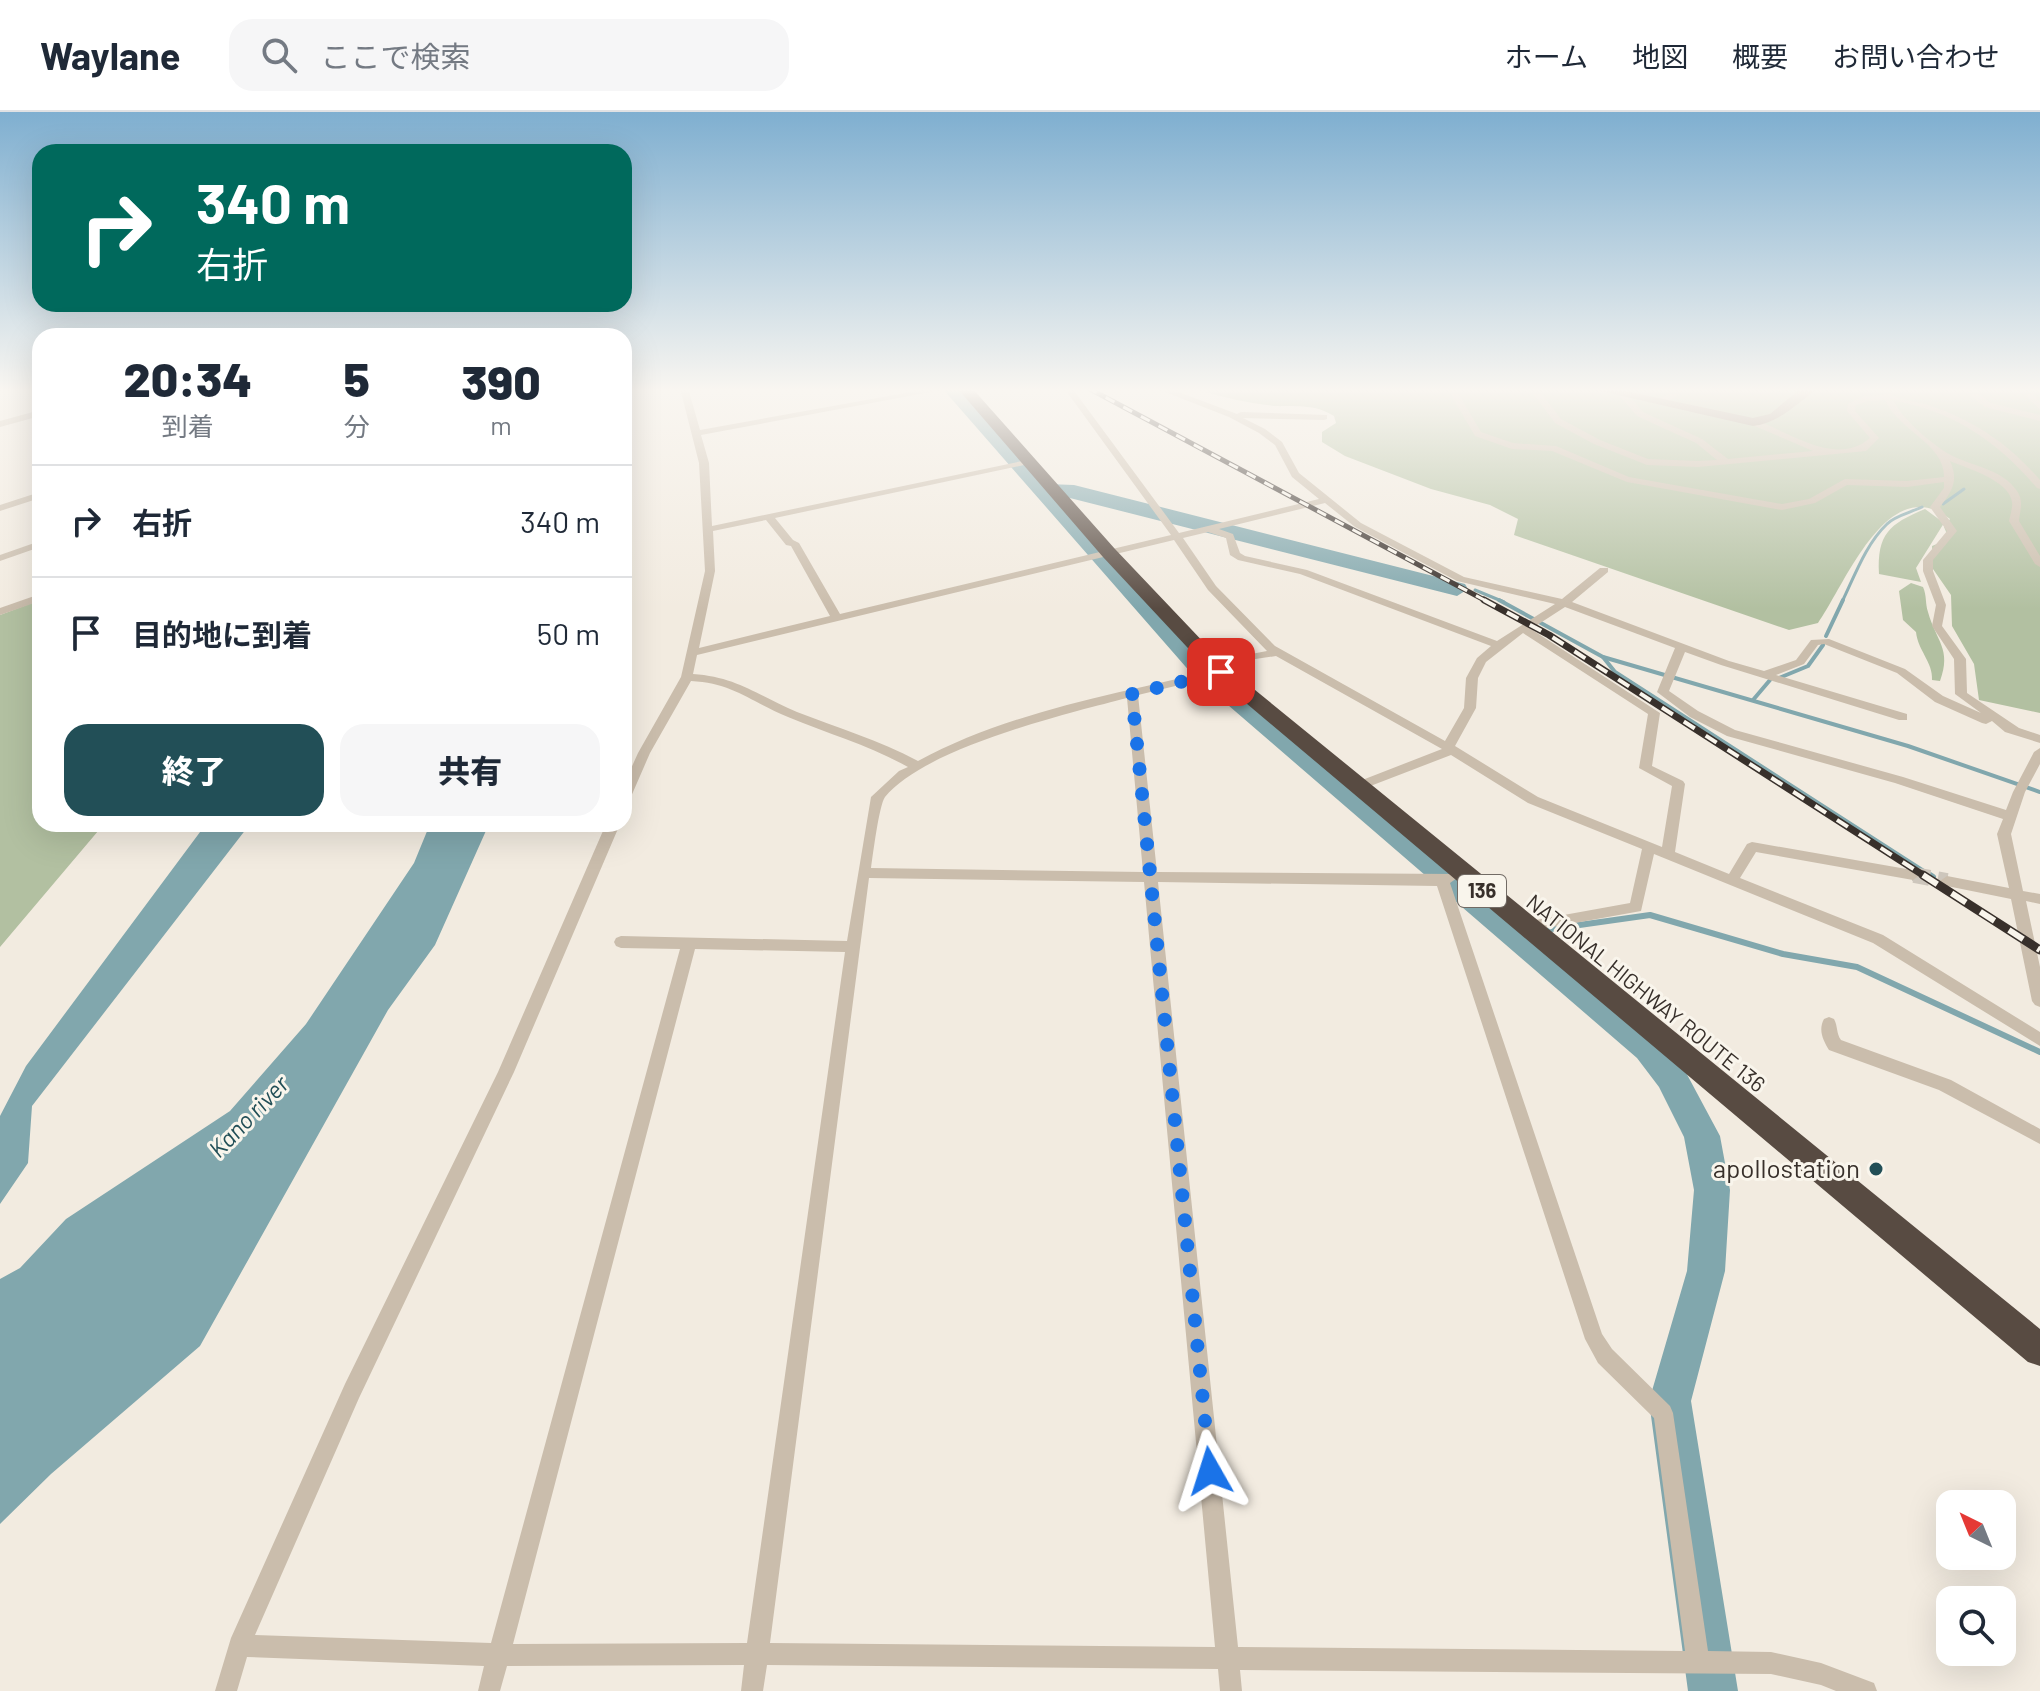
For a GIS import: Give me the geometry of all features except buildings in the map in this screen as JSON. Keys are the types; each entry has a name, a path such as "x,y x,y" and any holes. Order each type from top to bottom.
{"highway":[{"name":"NATIONAL HIGHWAY ROUTE 136","path":"1030,462 1109,553 1217,668 1356,787 1452,878 1525,927 2040,1350"}],"street":[{"path":"632,781 687,677 695,652 710,571 710,529 702,462"},
{"path":"710,529 1026,462"},
{"path":"1121,462 1212,588 1278,652 1450,748 1533,800 1878,939 2040,1040"},
{"path":"1288,462 1295,475 1366,529 1461,579 1564,603 1681,648 1903,717"},
{"path":"1586,462 1627,479 1782,507 1812,501 1845,482 1907,484 1947,479"},
{"path":"1656,462 1677,465 1717,462"},
{"path":"1946,462 1949,488 1935,507 1952,531 1930,556 1927,564 1941,600 1937,626 1960,659 1961,694 2015,731"},
{"path":"1961,462 2000,479 2013,492 2017,502 2014,521 2040,564"},
{"path":"2019,462 2040,486"},
{"path":"0,508 32,498"},
{"path":"695,652 1327,500"},
{"path":"768,516 790,543 794,543 837,619"},
{"path":"1209,529 1230,536 1235,555 1242,558 1303,572 1498,645"},
{"path":"0,558 32,547"},
{"path":"1356,787 1450,748 1470,708 1475,669 1498,645 1564,603 1604,570"},
{"path":"0,612 32,600"},
{"path":"1524,629 1652,709 1645,768 1679,784 1668,854"},
{"path":"1763,675 1795,666 1815,642 1825,641 1896,669 1950,705 2040,739"},
{"path":"1681,648 1663,692 1716,727 2009,816"},
{"path":"752,1691 863,873 877,797 916,766 978,738 1278,652"},
{"path":"687,677 735,683 796,716 872,741 916,766"},
{"path":"1132,694 1231,1691"},
{"path":"2040,752 2009,816 2004,834 2040,1001"},
{"path":"226,1691 239,1646 352,1391 506,1072 610,832"},
{"path":"1525,927 1636,907 1649,847"},
{"path":"1733,879 1752,847 1913,875"},
{"path":"863,873 1152,879 1452,878 1594,1339 1605,1356 1663,1413 1698,1662"},
{"path":"1947,881 2040,899"},
{"path":"621,942 853,947"},
{"path":"489,1691 689,944"},
{"path":"1829,1023 1829,1036 1835,1045 1945,1085 2040,1137"},
{"path":"239,1646 499,1655 757,1654 1698,1662 1793,1666 1866,1691"}],"green space":[{"path":"1360,462 2040,462 2040,713 1979,700 1974,664 1952,626 1951,595 1933,569 1932,546 1949,539 1944,527 1950,519 1928,508 1907,509 1888,520 1855,560 1818,623 1789,630 1514,535 1518,519 1490,505 1431,489"},
{"path":"1925,509 1944,523 1916,568 1921,582 1879,574 1880,549 1888,532 1902,520"},
{"path":"1911,583 1923,587 1931,622 1942,645 1944,661 1940,681 1932,680 1916,632 1903,620 1899,591"},
{"path":"32,603 32,832 97,832 0,947 0,615"}],"water":[{"path":"200,832 244,832 32,1106 28,1163 0,1204 0,1116 26,1066"},
{"name":"Kano river","path":"427,832 485,832 435,945 388,1010 200,1346 51,1474 0,1524 0,1279 20,1268 66,1219 230,1111 306,1024 414,863"}],"waterway":[{"path":"1017,462 1042,490"},
{"path":"1042,490 1067,489 1457,589"},
{"path":"1943,504 1964,489"},
{"path":"1042,490 1201,669 1649,1048 1671,1077 1702,1136 1712,1190 1706,1271 1670,1401 1713,1691"},
{"path":"1842,602 1862,560 1880,532 1894,519 1922,507"},
{"path":"1475,590 1504,602"},
{"path":"1499,600 1603,657"},
{"path":"1826,636 1843,600"},
{"path":"1779,678 1808,666 1823,645"},
{"path":"1603,657 1908,746 2040,792"},
{"path":"1603,657 1615,672 1933,877 1930,875"},
{"path":"1753,700 1770,680"},
{"path":"1544,930 1650,915 1783,954 1857,967 2040,1052"}],"tunnel":[{"path":"1913,875 1925,877"},
{"path":"1914,875 1925,877"},
{"path":"1925,877 1947,881"}],"railway":[{"path":"1226,462 1488,602"},
{"path":"1484,600 1549,635 1926,877"},
{"path":"1923,875 2040,950"}],"place":[{"name":"apollostation","path":"1876,1169"}],"route":[{"path":"1210,1471 1132,694 1221,672"}]}
